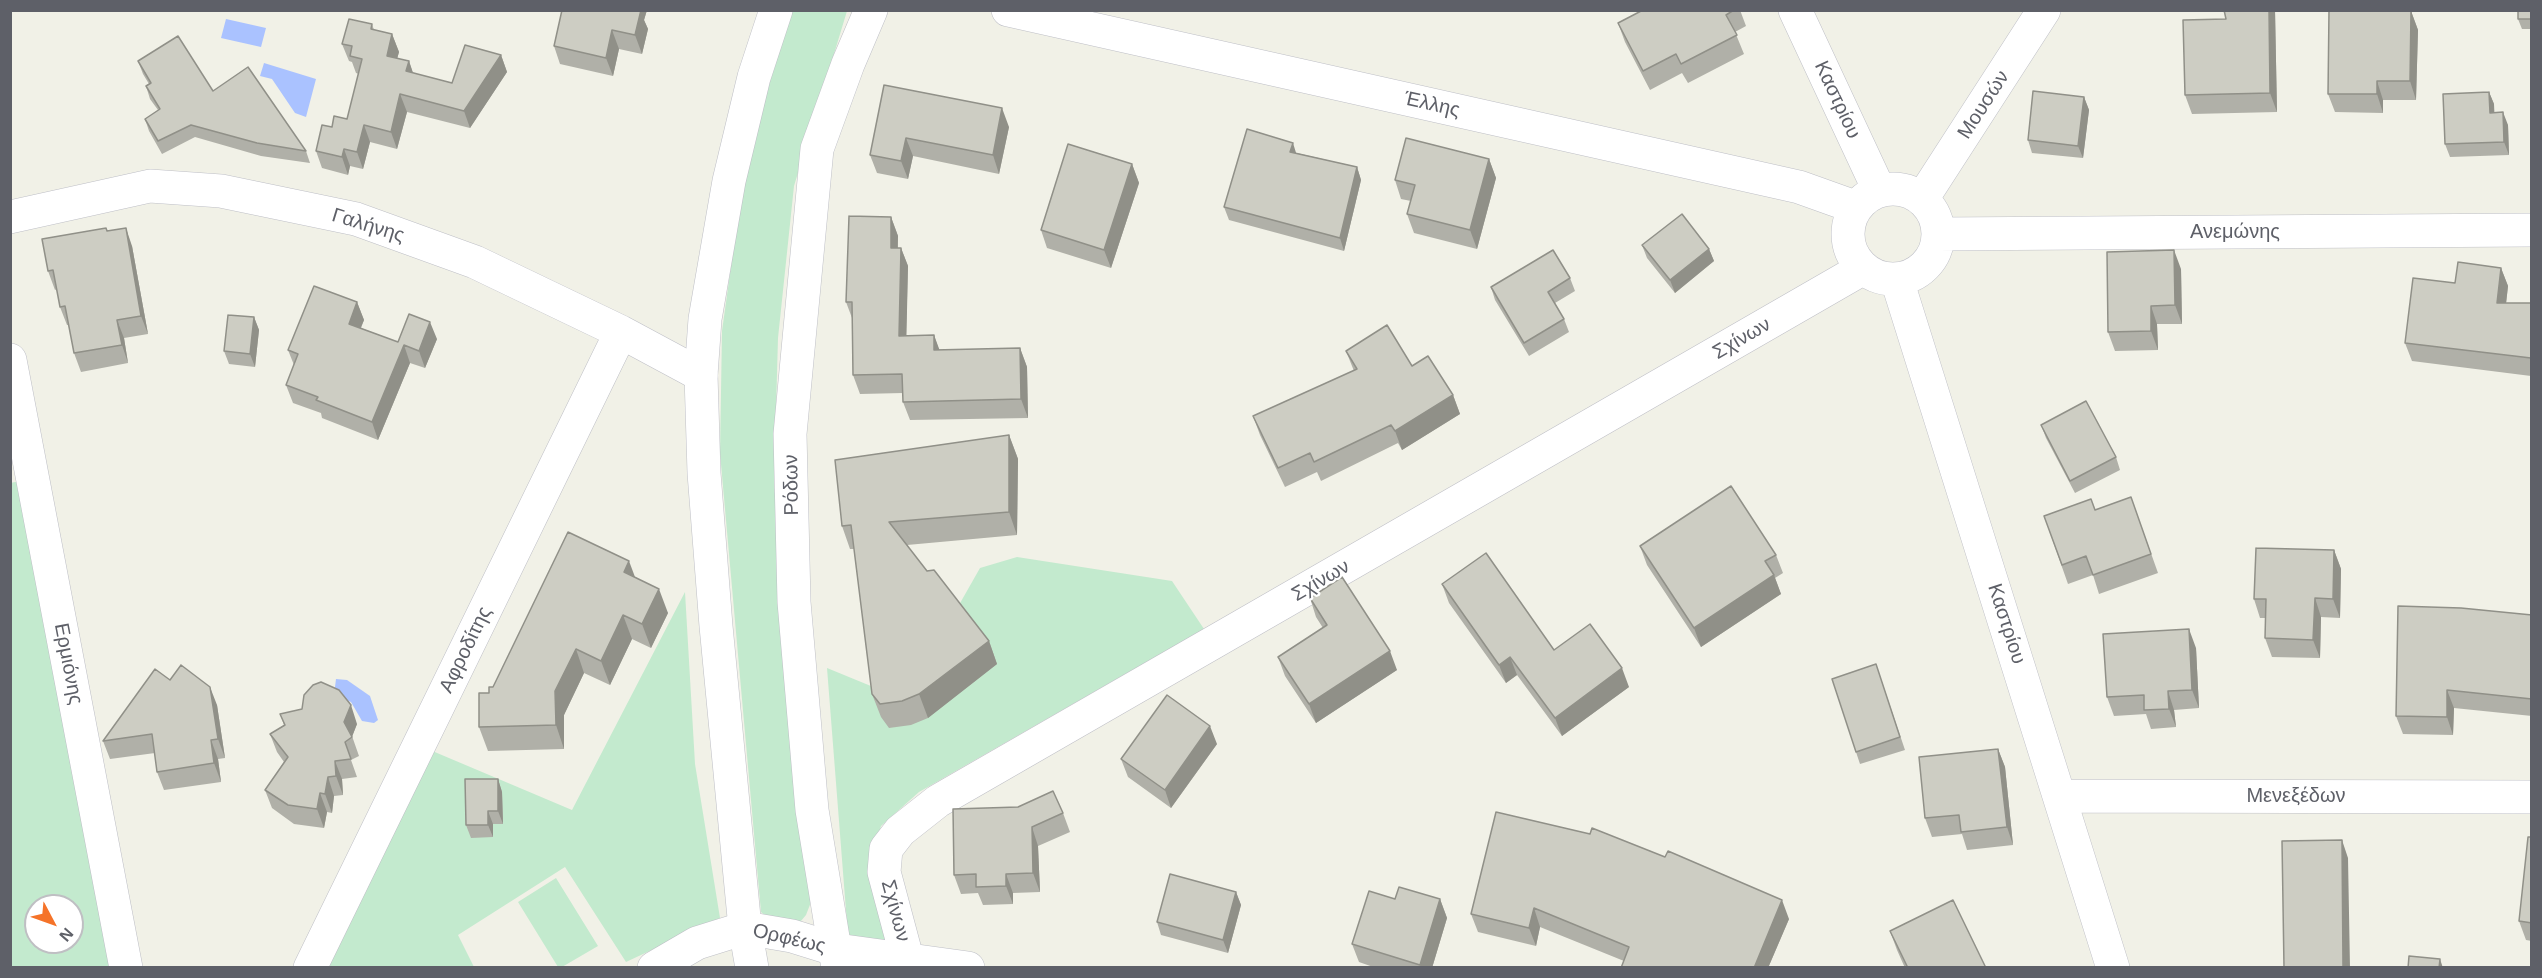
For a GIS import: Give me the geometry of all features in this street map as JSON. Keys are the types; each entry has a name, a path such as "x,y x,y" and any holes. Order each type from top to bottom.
{"street":[{"path":"752,968 745,928 713,591 704,472 701,375 705,319 729,181 754,77 776,10"},
{"name":"Ρόδων","path":"838,959 812,810 794,602 790,434 817,149 848,64 871,10"},
{"name":"Έλλης","path":"1008,10 1800,187 1867,199"},
{"name":"Καστρίου","path":"1795,10 1867,199"},
{"name":"Μουσών","path":"1922,199 2044,10"},
{"name":"Γαλήνης","path":"10,217 150,186 221,191 356,219 475,262 621,332 701,375"},
{"path":"1903,189 1922,199 1935,215 1938,234 1933,256 1919,272 1897,280 1879,278 1862,269 1850,251 1846,230 1867,199 1903,189"},
{"name":"Ανεμώνης","path":"1938,234 2532,230"},
{"name":"Σχίνων","path":"907,958 884,872 886,849 900,831 938,801 1862,269"},
{"name":"Καστρίου","path":"1897,280 2113,968"},
{"name":"Αφροδίτης","path":"310,968 621,332"},
{"name":"Ερμιόνης","path":"10,360 126,968"},
{"name":"Μενεξέδων","path":"2060,796 2532,797"},
{"name":"Ορφέως","path":"654,968 697,942 745,928 792,936 838,959 907,958 968,968"}],"green space":[{"path":"792,11 847,11 794,186 778,338 774,481 802,841 811,902 806,915 795,928 778,927 761,912 720,453 722,331 744,173 787,17"},
{"path":"26,480 110,967 11,967 10,483"},
{"path":"1017,557 1172,581 1204,629 919,792 881,826 870,868 886,941 848,936 827,668 905,700 980,568"},
{"path":"685,592 695,764 720,918 626,962 565,867 458,935 474,967 324,968 430,750 572,810"},
{"path":"556,878 598,946 562,967 558,967 518,902"}],"water":[{"path":"226,19 266,28 261,47 221,38"},
{"path":"264,63 316,79 306,117 295,113 272,79 260,76"},
{"path":"336,679 347,680 370,696 378,720 374,723 362,721 351,702 334,695"}],"building":[{"path":"562,10 641,10 635,35 612,30 606,58 554,46"},
{"path":"1643,10 1734,10 1726,15 1737,35 1681,64 1676,54 1643,71 1618,23"},
{"path":"2224,10 2269,10 2270,93 2185,95 2183,20 2226,19"},
{"path":"2329,10 2411,11 2410,81 2377,81 2377,94 2328,94"},
{"path":"2518,10 2532,10 2532,19 2518,19"},
{"path":"349,19 372,24 371,29 392,34 387,56 409,61 406,71 452,83 465,45 501,55 464,111 400,94 391,132 364,125 357,152 344,149 342,157 316,151 322,125 332,127 334,116 347,119 362,59 350,56 352,46 342,44"},
{"path":"178,36 213,91 248,67 306,151 257,143 191,125 158,141 145,119 160,109 146,86 151,83 138,61"},
{"path":"884,85 1002,108 993,155 906,138 901,161 870,155"},
{"path":"2033,91 2084,97 2078,146 2028,140"},
{"path":"2489,92 2490,113 2503,112 2504,142 2445,144 2443,94"},
{"path":"1247,129 1293,143 1290,152 1357,167 1340,238 1224,207"},
{"path":"1406,138 1489,159 1470,230 1407,214 1415,185 1395,180"},
{"path":"1068,144 1132,164 1104,250 1041,230"},
{"path":"1682,214 1709,249 1670,280 1642,245"},
{"path":"849,216 891,217 891,248 901,248 899,336 934,335 934,350 1020,348 1021,399 903,402 902,374 853,375 852,302 846,302"},
{"path":"106,228 107,231 126,228 141,316 117,320 122,345 74,353 65,306 60,307 53,270 48,271 42,239"},
{"path":"1553,250 1570,278 1548,292 1564,319 1524,343 1491,287"},
{"path":"2174,250 2175,305 2151,306 2151,331 2108,332 2107,252"},
{"path":"2458,262 2501,268 2497,303 2532,303 2532,433 2531,358 2405,343 2413,278 2455,283"},
{"path":"314,286 357,302 349,324 398,342 409,314 430,322 419,351 404,345 372,422 316,400 318,397 286,385 298,354 288,350"},
{"path":"228,315 254,317 250,354 224,351"},
{"path":"1387,325 1412,366 1428,356 1453,395 1395,431 1391,425 1314,462 1310,453 1278,468 1253,416 1357,369 1346,351"},
{"path":"2086,401 2116,457 2070,481 2041,425"},
{"path":"1009,435 1009,512 889,522 927,571 934,570 989,641 919,694 902,701 880,704 872,694 851,525 842,526 835,460"},
{"path":"1731,486 1776,555 1765,561 1774,575 1694,628 1640,546"},
{"path":"2131,497 2151,554 2093,575 2086,556 2062,565 2044,516 2091,499 2095,510"},
{"path":"568,532 629,561 624,572 659,589 642,624 623,615 601,661 576,649 555,691 556,725 479,727 479,693 489,693 489,687 493,687"},
{"path":"2256,548 2334,550 2333,599 2315,598 2313,640 2265,638 2266,599 2254,599"},
{"path":"1486,553 1554,650 1590,624 1622,668 1555,718 1510,657 1499,665 1442,584"},
{"path":"1342,577 1390,651 1309,704 1278,657 1327,625 1310,598"},
{"path":"2398,606 2461,608 2532,615 2532,699 2447,690 2447,717 2396,716"},
{"path":"2189,629 2192,690 2168,691 2169,709 2144,710 2144,695 2107,697 2103,634"},
{"path":"1876,664 1900,737 1856,752 1832,679"},
{"path":"181,665 210,687 218,739 211,740 214,763 157,772 152,734 103,741 155,669 170,680"},
{"path":"321,682 339,690 351,705 344,722 352,737 345,742 351,759 335,761 336,776 328,777 325,794 320,793 317,809 288,805 265,790 288,757 270,734 285,725 280,714 302,709 304,695 313,685"},
{"path":"1167,695 1210,726 1165,790 1121,759"},
{"path":"1998,749 2007,827 1961,832 1959,815 1925,818 1919,757"},
{"path":"465,779 498,779 498,811 488,811 488,825 466,825"},
{"path":"1053,791 1063,813 1032,827 1033,873 1006,874 1006,886 976,887 976,874 954,875 953,809 1018,807"},
{"path":"1496,812 1590,834 1592,828 1665,857 1668,851 1782,900 1754,968 1621,968 1629,947 1534,908 1529,928 1471,914"},
{"path":"2528,837 2532,837 2532,923 2519,921"},
{"path":"2342,840 2343,968 2284,968 2282,841"},
{"path":"1170,874 1236,892 1223,940 1157,922"},
{"path":"1399,887 1440,899 1420,965 1352,944 1369,891 1395,899"},
{"path":"1953,900 1986,968 1908,968 1890,931"},
{"path":"2409,956 2440,959 2439,968 2408,968"}]}
